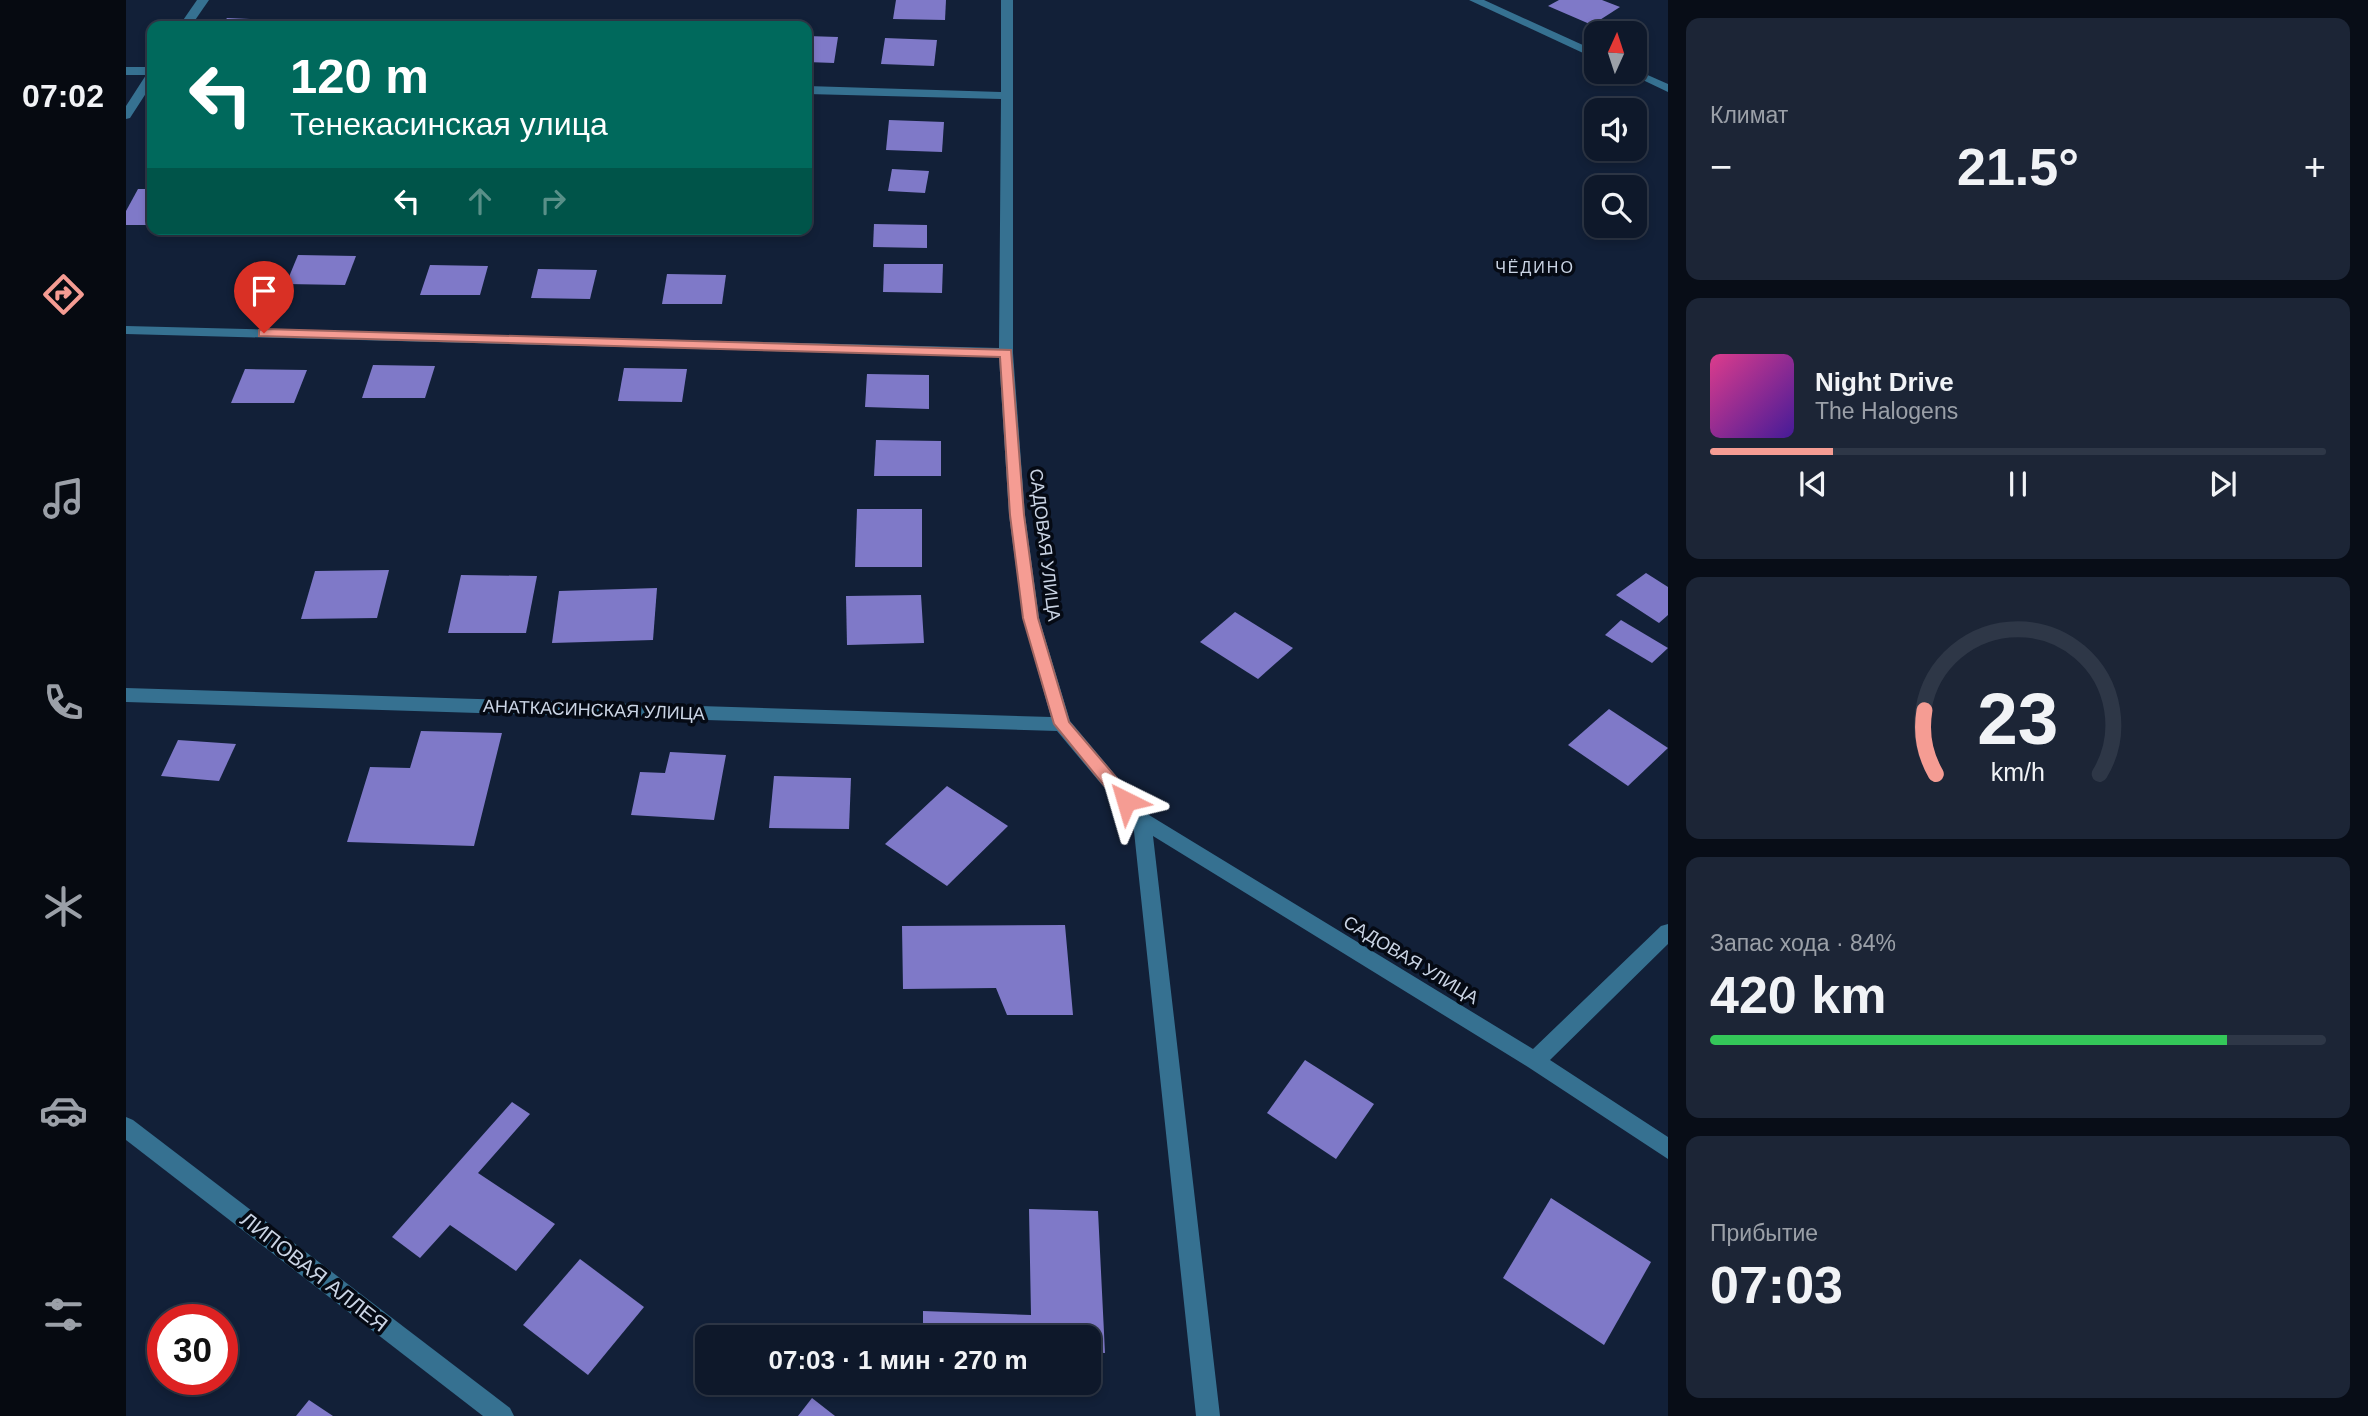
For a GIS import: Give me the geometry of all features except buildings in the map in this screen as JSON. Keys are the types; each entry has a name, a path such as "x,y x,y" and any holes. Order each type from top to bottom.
{"street":[{"path":"188,21 203,0"},
{"name":"САДОВАЯ УЛИЦА","path":"1007,0 1006,353 1017,515 1031,618 1062,724 1142,820 1535,1061 1668,1149"},
{"path":"1475,0 1584,50"},
{"path":"126,71 147,73"},
{"path":"1647,79 1668,88"},
{"path":"126,116 147,81"},
{"path":"812,90 1008,96"},
{"path":"126,330 1006,353"},
{"name":"АНАТКАСИНСКАЯ УЛИЦА","path":"126,695 1062,724"},
{"path":"1142,820 1208,1416"},
{"path":"1535,1061 1668,932"},
{"name":"ЛИПОВАЯ АЛЛЕЯ","path":"126,1127 502,1416"}],"district":[{"name":"ЧЁДИНО","path":"1535,267"}],"route":[{"path":"264,333 1006,353 1017,515 1031,618 1062,724 1126,801"}]}
